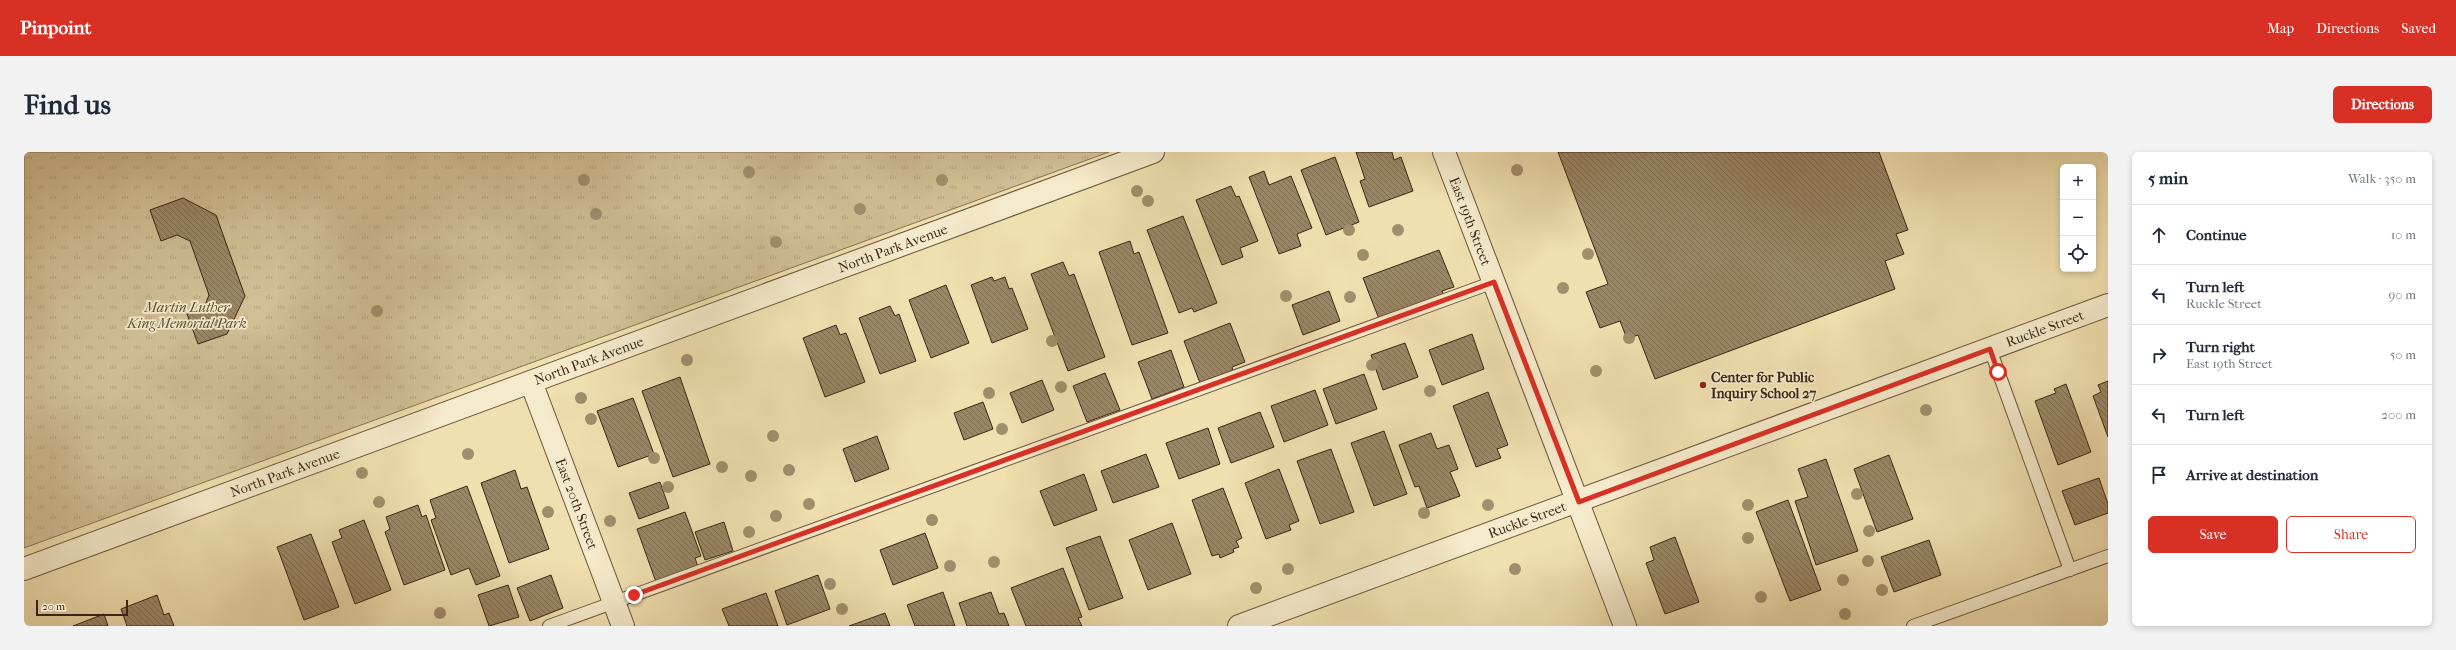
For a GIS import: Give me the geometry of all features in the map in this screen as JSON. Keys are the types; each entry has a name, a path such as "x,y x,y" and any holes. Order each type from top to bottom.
{"street":[{"name":"North Park Avenue","path":"24,569 1153,152"},
{"name":"East 19th Street","path":"1444,152 1579,502 1625,626"},
{"name":"Ruckle Street","path":"1239,626 1579,502 2108,305"},
{"name":"East 20th Street","path":"531,382 623,626"}],"lane":[{"path":"549,626 1494,282"},
{"path":"1990,349 2070,570"},
{"path":"1913,626 2108,556"}],"green space":[{"name":"Martin Luther King Memorial Park","path":"24,152 1109,152 24,548"}],"building":[{"path":"1356,152 1392,152 1394,160 1401,157 1413,191 1369,207 1360,181 1365,179"},
{"path":"1558,152 1879,152 1908,230 1896,234 1904,254 1885,261 1895,289 1655,379 1638,335 1627,339 1620,321 1600,328 1586,292 1608,284"},
{"path":"1335,157 1359,222 1326,235 1301,170"},
{"path":"1264,171 1269,185 1291,176 1312,228 1297,234 1301,246 1279,254 1249,177"},
{"path":"1231,186 1236,197 1239,196 1258,241 1240,248 1243,257 1222,265 1196,200"},
{"path":"183,198 216,215 245,296 227,334 198,344 187,314 204,308 209,295 190,241 177,235 161,241 150,210"},
{"path":"1183,216 1217,303 1194,312 1192,308 1179,313 1147,230"},
{"path":"1130,241 1134,254 1139,252 1168,333 1132,345 1099,252"},
{"path":"1439,250 1454,287 1442,291 1444,295 1379,319 1363,278"},
{"path":"1063,262 1069,276 1074,274 1105,357 1068,371 1031,274"},
{"path":"992,277 994,281 1005,277 1009,289 1012,288 1028,329 992,343 971,285"},
{"path":"946,285 969,343 931,358 909,300"},
{"path":"1329,291 1340,321 1303,335 1292,305"},
{"path":"890,306 895,316 899,314 916,361 880,374 859,318"},
{"path":"1230,323 1245,362 1232,367 1233,371 1200,383 1184,341"},
{"path":"836,325 840,335 846,333 865,382 825,397 803,338"},
{"path":"1472,334 1484,369 1442,385 1429,350"},
{"path":"1405,343 1418,377 1383,390 1371,355"},
{"path":"1171,350 1184,387 1152,399 1138,362"},
{"path":"1105,373 1120,410 1087,422 1073,386"},
{"path":"1364,374 1377,409 1336,424 1323,389"},
{"path":"680,377 710,464 673,477 642,391"},
{"path":"1042,380 1054,410 1022,423 1010,393"},
{"path":"2108,381 2108,437 2093,396 2101,392 2098,385"},
{"path":"2066,384 2091,452 2058,465 2035,401 2056,393 2054,389"},
{"path":"1315,390 1328,425 1284,442 1271,406"},
{"path":"1488,392 1508,445 1497,449 1501,458 1476,467 1453,406"},
{"path":"633,398 654,454 618,467 597,411"},
{"path":"983,402 993,429 964,440 954,413"},
{"path":"1260,412 1274,447 1231,463 1218,428"},
{"path":"1208,428 1220,464 1179,479 1166,443"},
{"path":"1384,431 1407,494 1374,506 1351,443"},
{"path":"1431,433 1437,449 1449,445 1458,469 1450,472 1460,496 1427,508 1419,486 1415,487 1399,445"},
{"path":"877,436 889,469 855,482 843,449"},
{"path":"1331,449 1354,512 1320,524 1297,461"},
{"path":"1146,454 1159,487 1113,503 1101,471"},
{"path":"1889,455 1913,519 1877,532 1854,469"},
{"path":"1826,459 1858,551 1816,565 1795,501 1808,497 1798,469"},
{"path":"1279,469 1299,521 1289,525 1291,530 1266,539 1245,483"},
{"path":"515,470 521,489 527,487 549,549 509,563 481,483"},
{"path":"1084,474 1097,510 1054,526 1040,491"},
{"path":"2099,478 2108,504 2108,513 2075,525 2062,491"},
{"path":"660,482 669,508 639,519 629,493"},
{"path":"467,486 500,576 476,585 469,568 451,575 431,520 436,518 430,500"},
{"path":"1223,488 1242,538 1236,541 1239,547 1233,549 1234,552 1220,558 1219,554 1212,556 1192,500"},
{"path":"1788,500 1821,590 1790,601 1756,512"},
{"path":"418,505 422,517 426,515 445,570 404,585 385,532 390,529 386,517"},
{"path":"685,512 701,556 695,558 698,567 656,582 637,529"},
{"path":"364,520 391,590 355,604 332,542 342,538 339,530"},
{"path":"724,522 733,551 705,560 695,532"},
{"path":"1172,523 1191,574 1148,590 1129,540"},
{"path":"925,533 938,568 893,585 880,550"},
{"path":"311,534 339,607 304,620 277,547"},
{"path":"1100,536 1123,598 1089,610 1066,548"},
{"path":"1675,537 1699,602 1665,614 1646,563 1654,560 1650,547"},
{"path":"1929,540 1941,575 1894,592 1881,557"},
{"path":"1063,568 1082,617 1078,618 1082,626 1026,626 1011,588"},
{"path":"551,575 563,608 530,621 517,588"},
{"path":"818,575 830,609 787,625 775,591"},
{"path":"508,585 519,617 489,626 478,595"},
{"path":"943,592 955,626 915,626 907,605"},
{"path":"991,592 999,614 1004,613 1009,626 967,626 959,603"},
{"path":"766,593 778,626 729,626 722,609"},
{"path":"157,595 164,615 169,613 174,626 127,626 121,609"},
{"path":"885,613 890,626 849,626"},
{"path":"104,614 108,626 73,626"}],"place":[{"name":"Center for Public Inquiry School 27","path":"1703,385"}],"route":[{"path":"634,595 1494,282 1579,502 1990,349 1998,372"}]}
